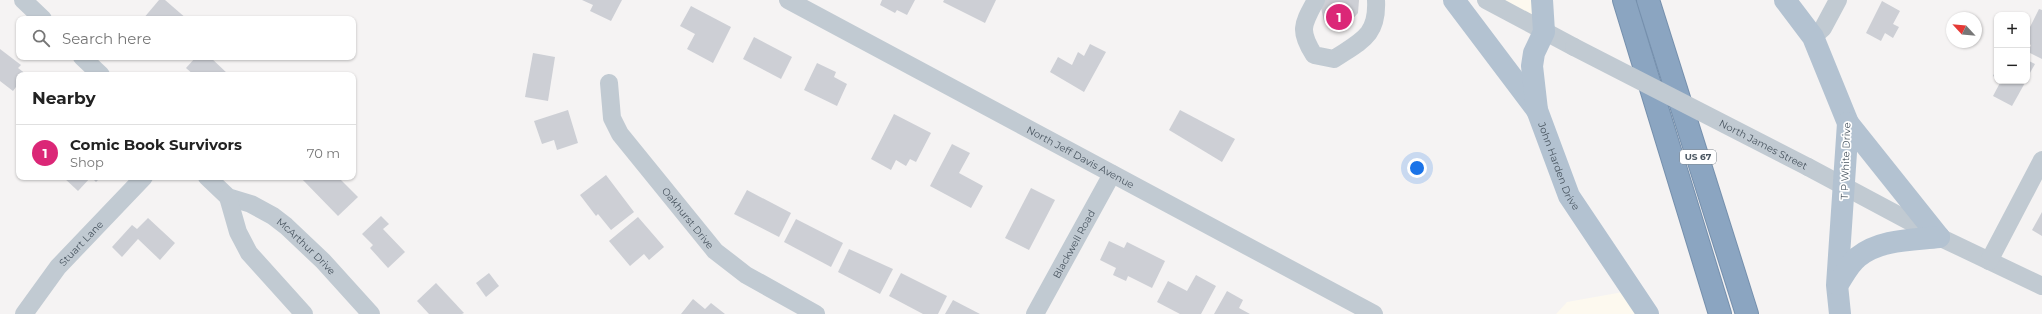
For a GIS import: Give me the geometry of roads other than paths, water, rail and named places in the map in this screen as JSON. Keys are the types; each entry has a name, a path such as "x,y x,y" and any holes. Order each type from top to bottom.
{"highway":[{"name":"US 67","path":"1624,0 1720,314"},
{"name":"US 67","path":"1648,0 1747,314"}],"main road":[{"path":"1454,0 1537,110"},
{"name":"John Harden Drive","path":"1542,0 1544,32 1534,53 1532,66 1537,110 1569,196 1648,314"},
{"name":"T P White Drive","path":"1785,0 1813,37 1848,123 1837,286 1840,314"},
{"path":"1848,123 1939,237"},
{"path":"1837,286 1851,264 1866,252 1889,243 1939,237"}],"street":[{"path":"23,0 40,16"},
{"name":"North Jeff Davis Avenue","path":"788,0 1374,314"},
{"path":"1316,0 1305,20 1304,40 1314,56 1334,59 1367,37 1374,27 1376,0"},
{"name":"North James Street","path":"1486,0 1544,32 1808,167 1939,237 2042,286"},
{"path":"1813,37 1823,28 1838,0"},
{"path":"85,60 98,72"},
{"name":"Oakhurst Drive","path":"609,83 612,118 620,134 715,251 746,275 816,314"},
{"path":"1989,261 2042,160"},
{"name":"Blackwell Road","path":"1036,314 1112,174"},
{"name":"Stuart Lane","path":"24,314 58,267 141,180"},
{"name":"McArthur Drive","path":"210,180 228,197 251,204 273,216 286,226 323,261 371,314"},
{"path":"228,197 238,232 249,252 304,314"}],"place":[{"name":"Comic Book Survivors","path":"1339,17"}]}
